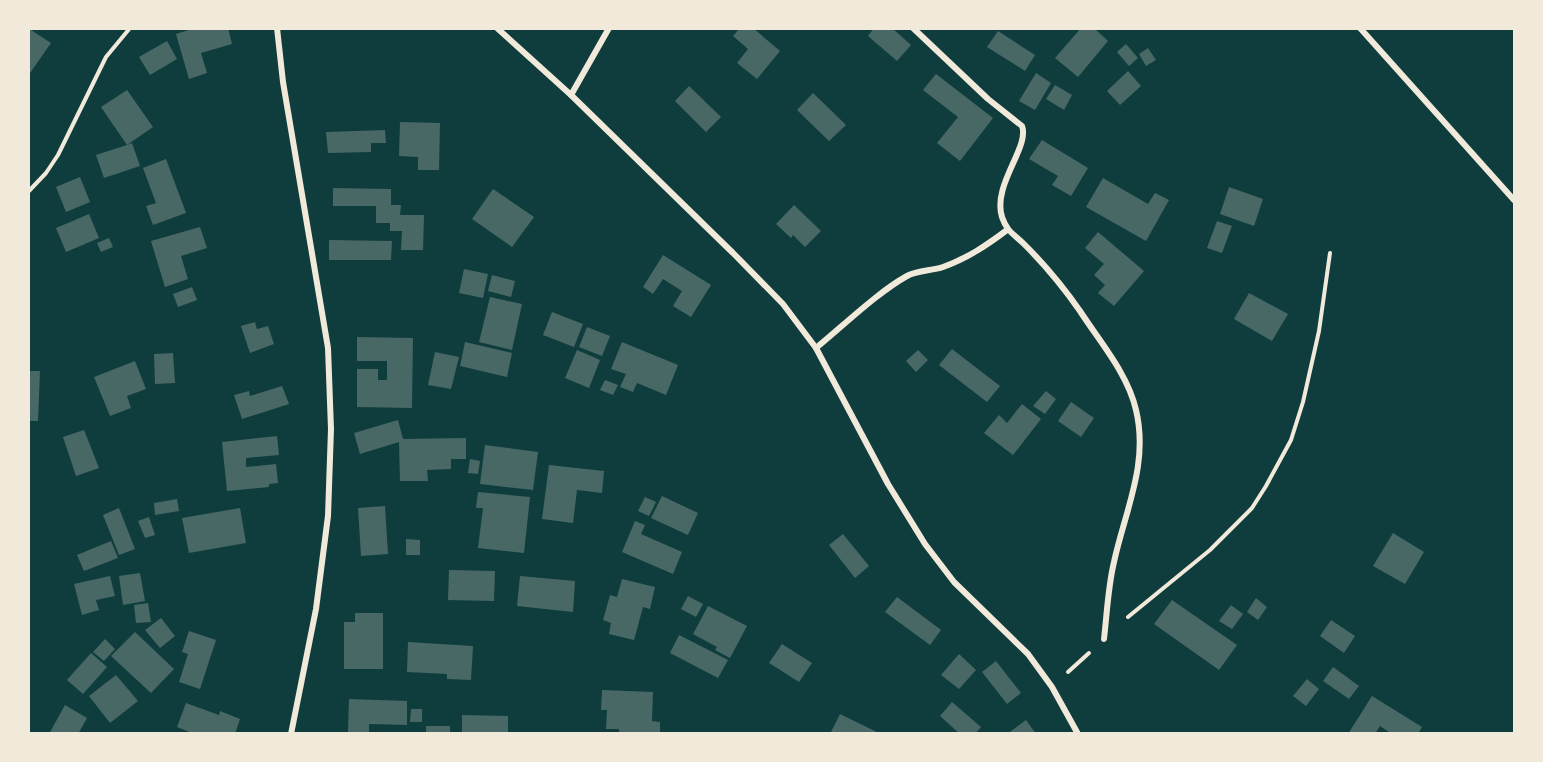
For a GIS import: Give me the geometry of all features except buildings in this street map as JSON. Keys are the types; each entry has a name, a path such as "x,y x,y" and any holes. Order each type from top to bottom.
{"street":[{"path":"277,28 283,82 328,348 331,429 328,516 316,609 291,734"},
{"path":"497,28 571,95 783,304 816,348 888,484 926,544 954,582 1028,654 1052,687 1078,734"},
{"path":"571,95 609,28"},
{"path":"913,28 988,99 1022,126 1024,130 1018,151 1000,196 1002,215 1008,230 1025,244 1070,297 1124,379 1136,409 1141,440 1140,465 1113,565 1104,639"},
{"path":"1360,28 1515,200"},
{"path":"816,348 894,284 910,274 941,268 979,252 1008,230"}],"path":[{"path":"28,192 46,173 58,155 106,57 130,28"},
{"path":"1052,687 1134,612 1210,550 1252,508 1291,440 1303,402 1319,331 1330,253"}]}
